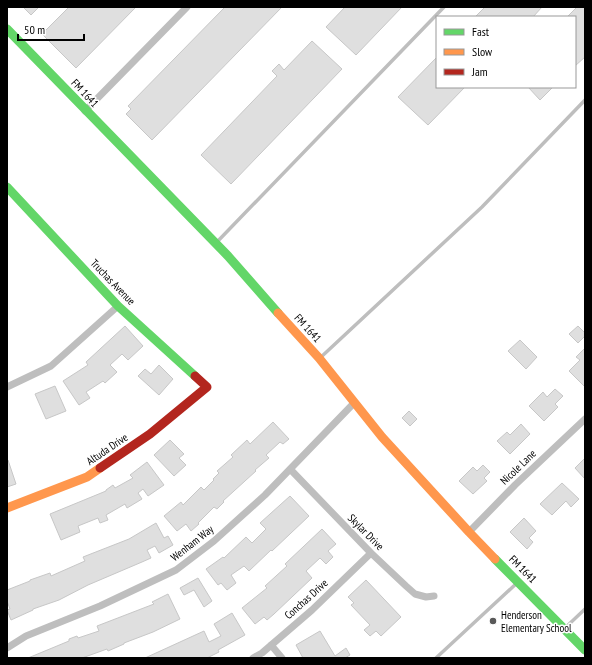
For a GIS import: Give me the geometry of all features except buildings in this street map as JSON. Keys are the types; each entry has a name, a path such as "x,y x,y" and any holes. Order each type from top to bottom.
{"main road":[{"name":"FM 1641","path":"7,29 215,244 319,358 382,437 469,532 585,650"},
{"name":"Truchas Avenue","path":"7,187 118,306 207,387"},
{"name":"Altuda Drive","path":"7,508 86,478 150,434 207,387"}],"street":[{"path":"85,110 187,7"},
{"path":"7,387 51,366 118,306"},
{"name":"Wenham Way","path":"7,648 26,636 100,606 176,570 214,541 265,495 354,403"},
{"name":"Nicole Lane","path":"469,532 515,485 585,420"},
{"name":"Skylar Drive","path":"290,469 371,553 415,594 426,597 434,596"},
{"name":"Conchas Drive","path":"253,658 262,653 312,610 371,553"},
{"path":"271,645 282,658"}],"lane":[{"path":"215,244 444,7"},
{"path":"319,358 482,207 585,100"},
{"path":"436,658 518,581"},
{"path":"564,628 585,609"}],"traffic: fast":[{"path":"7,29 228,256 278,313"},
{"path":"7,187 118,306 195,376"},
{"path":"495,559 585,650"}],"traffic: slow":[{"path":"278,313 319,358 382,437 495,559"},
{"path":"7,508 87,477 100,468"}],"traffic: jam":[{"path":"100,468 150,434 207,387 195,376"}],"place":[{"name":"Henderson Elementary School","path":"493,621"}]}
